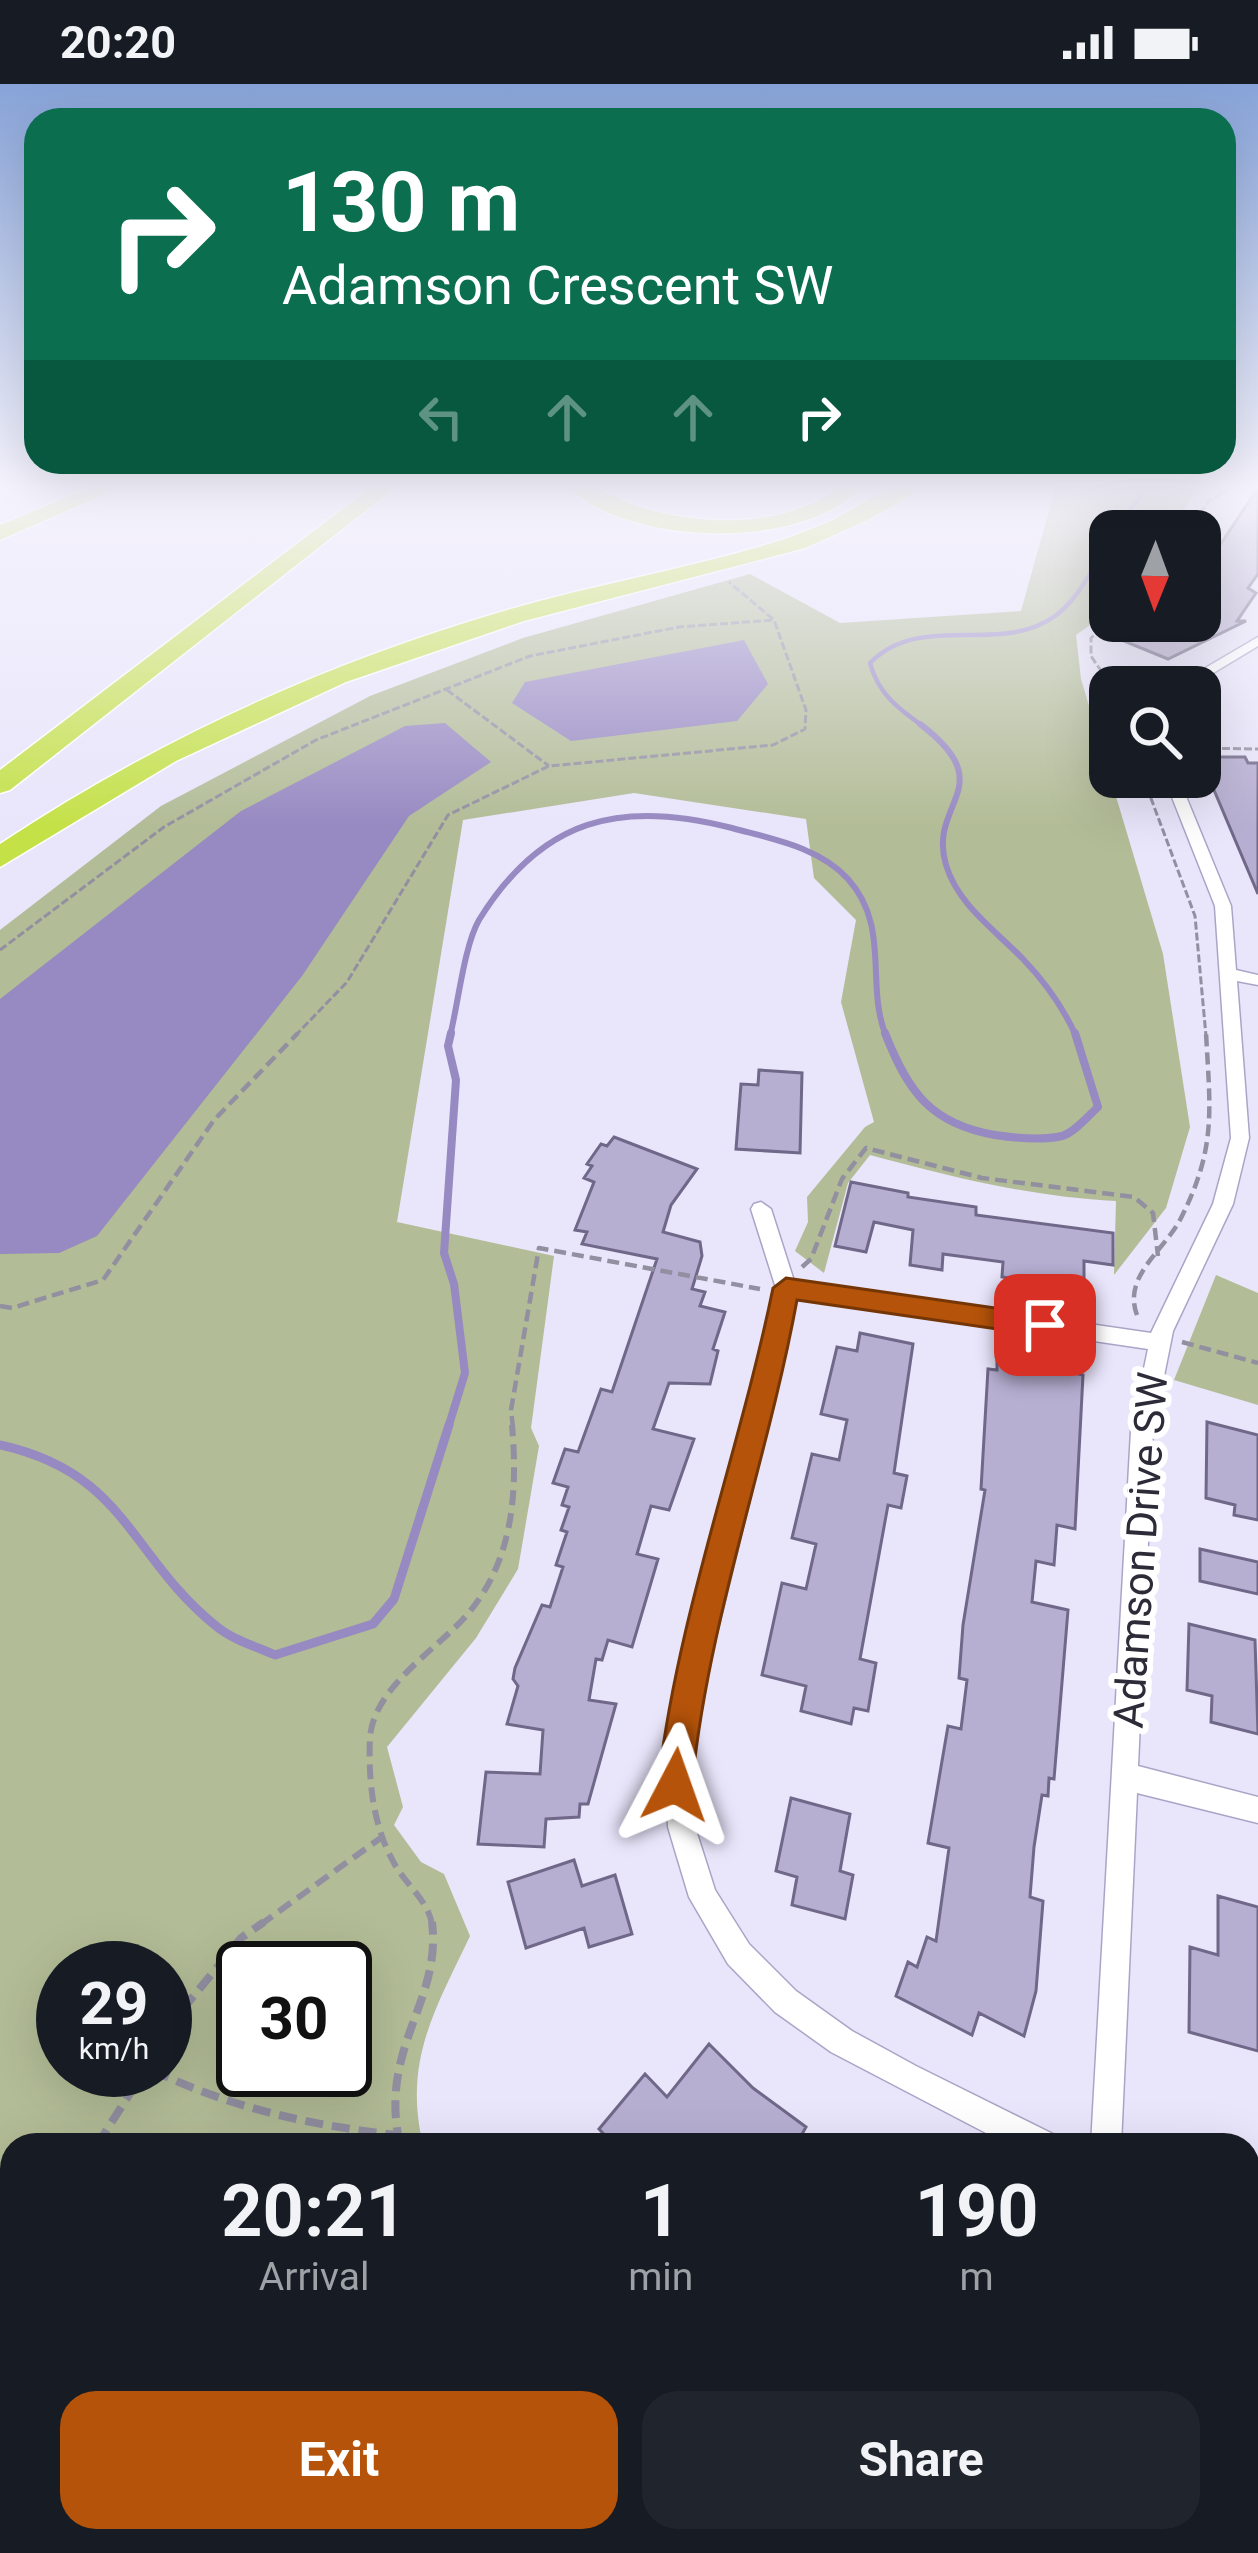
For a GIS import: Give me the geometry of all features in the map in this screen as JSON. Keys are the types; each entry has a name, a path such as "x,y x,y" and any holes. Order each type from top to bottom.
{"highway":[{"path":"0,784 242,597"},
{"path":"0,858 148,763 341,672 437,636 575,597"}],"street":[{"path":"1211,666 1251,654 1258,641"},
{"name":"Adamson Drive SW","path":"1107,2133 1142,1431 1223,1204 1248,1155 1223,906 1179,798"},
{"path":"1230,974 1258,980"},
{"path":"761,1209 794,1277 677,1742 675,1785 689,1868 731,1945 781,2001 858,2051 1019,2133"},
{"path":"794,1277 1170,1342"},
{"name":"Adamson Drive SW","path":"1124,1776 1258,1810"}],"path":[{"path":"0,1306 12,1308 103,1280 214,1120 346,982 448,815 549,766 773,745 806,729 806,710 774,620 747,597"},
{"path":"0,950 164,826 316,740 530,656 680,627 774,620"},
{"path":"446,689 549,766"},
{"path":"1221,748 1258,748"},
{"path":"1139,1318 1132,1308 1132,1291 1195,1191 1207,1161 1211,1130 1204,985 1195,916 1151,798"},
{"path":"794,1277 811,1259 842,1179 866,1148 982,1178 1134,1197 1153,1213 1158,1256"},
{"path":"397,2133 391,2082 399,2047 436,1955 437,1939 420,1894 394,1864 382,1836 374,1808 370,1732 392,1690 469,1613 499,1562 517,1481 511,1410 539,1248 758,1289"},
{"path":"1170,1342 1258,1363"},
{"path":"192,1998 241,1938 382,1836"},
{"path":"192,2090 277,2120 356,2133"},
{"path":"106,2133 131,2097"}],"green space":[{"path":"668,597 793,597 840,623 1021,611 1025,597 1089,597 1089,626 1076,635 1089,706 1089,798 1116,798 1163,954 1190,1127 1166,1208 1114,1275 1116,1201 1022,1190 870,1155 848,1183 824,1273 795,1251 808,1222 807,1197 874,1122 841,1002 856,920 814,878 806,819 634,793 463,820 397,1222 554,1256 531,1428 539,1446 518,1569 476,1638 387,1747 403,1807 394,1825 421,1862 444,1874 470,1936 434,2012 420,2061 421,2133 0,2133 0,930 161,806 370,696 523,638"},
{"path":"1216,1275 1258,1293 1258,1405 1174,1380"}],"shaded area":[{"path":"744,640 768,684 737,721 571,741 512,703 525,682"},
{"path":"445,723 491,762 409,816 302,976 97,1236 59,1253 0,1254 0,999 241,811 405,726"}],"building":[{"path":"1221,597 1253,597 1237,621 1246,621 1221,633"},
{"path":"1126,642 1203,642 1168,659"},
{"path":"1221,757 1245,757 1248,763 1258,763 1258,894 1217,798 1221,798"},
{"path":"759,1070 802,1073 800,1153 736,1149 741,1084 758,1085"},
{"path":"614,1137 697,1169 671,1205 663,1232 700,1242 702,1256 692,1289 705,1292 700,1306 725,1312 713,1349 718,1351 710,1384 669,1383 653,1429 694,1439 669,1510 651,1506 637,1554 658,1559 632,1647 608,1640 602,1660 596,1659 589,1700 616,1704 588,1804 580,1804 579,1817 546,1819 544,1847 478,1844 486,1772 540,1774 543,1730 507,1724 518,1686 513,1679 515,1668 542,1605 550,1607 563,1567 556,1565 567,1532 561,1530 569,1507 562,1505 568,1487 553,1483 565,1449 578,1452 601,1389 612,1392 657,1259 582,1244 587,1232 575,1230 594,1182 584,1178 592,1166 587,1164 601,1144 607,1146"},
{"path":"851,1182 976,1207 976,1215 1113,1233 1113,1265 1084,1261 1084,1289 1002,1277 1003,1262 943,1254 942,1270 910,1265 913,1230 874,1222 866,1252 835,1246"},
{"path":"860,1333 913,1344 894,1473 907,1476 901,1508 888,1505 860,1659 876,1663 868,1711 854,1708 851,1724 801,1711 806,1686 762,1675 782,1583 806,1589 816,1544 792,1538 812,1454 839,1460 847,1420 821,1414 837,1347 857,1351"},
{"path":"997,1356 1083,1375 1075,1529 1057,1525 1054,1565 1036,1561 1032,1602 1068,1610 1054,1779 1049,1778 1048,1796 1042,1795 1034,1847 1030,1897 1043,1901 1036,1991 1024,2036 979,2013 972,2035 896,1996 908,1962 917,1967 927,1937 936,1941 949,1848 928,1843 948,1726 961,1729 967,1680 959,1678 963,1625 985,1490 981,1489 988,1369 997,1370"},
{"path":"1207,1422 1258,1435 1258,1520 1234,1515 1235,1505 1206,1498"},
{"path":"1200,1549 1258,1562 1258,1594 1200,1581"},
{"path":"1189,1624 1255,1640 1258,1734 1211,1722 1212,1696 1187,1690"},
{"path":"791,1798 850,1814 840,1871 853,1875 845,1919 792,1905 797,1877 776,1871"},
{"path":"574,1860 582,1886 615,1875 632,1934 589,1947 584,1928 526,1948 508,1882"},
{"path":"1218,1896 1258,1907 1258,2051 1189,2032 1190,1947 1218,1955"},
{"path":"709,2044 753,2088 806,2127 803,2133 603,2133 599,2129 645,2074 667,2097"}],"waterway":[{"path":"924,727 884,692 870,663 913,639 1010,633 1033,627 1055,616 1074,597"},
{"path":"920,724 944,746 960,780 943,843 952,879 978,916 1039,977 1076,1036"},
{"path":"450,1036 474,931 503,886 557,838 620,817 654,816 692,819 779,841 823,859 848,879 869,916 885,1034"},
{"path":"448,1428 465,1373 454,1284 444,1253 456,1080 448,1046 451,1033"},
{"path":"885,1034 913,1088 938,1113 973,1130 1037,1139 1067,1134 1098,1107 1076,1036"},
{"path":"0,1445 75,1475 101,1496 163,1572 216,1626 275,1655 373,1624 394,1599 449,1425"}],"route":[{"path":"675,1785 684,1700 766,1393 786,1288 1045,1325"}]}
